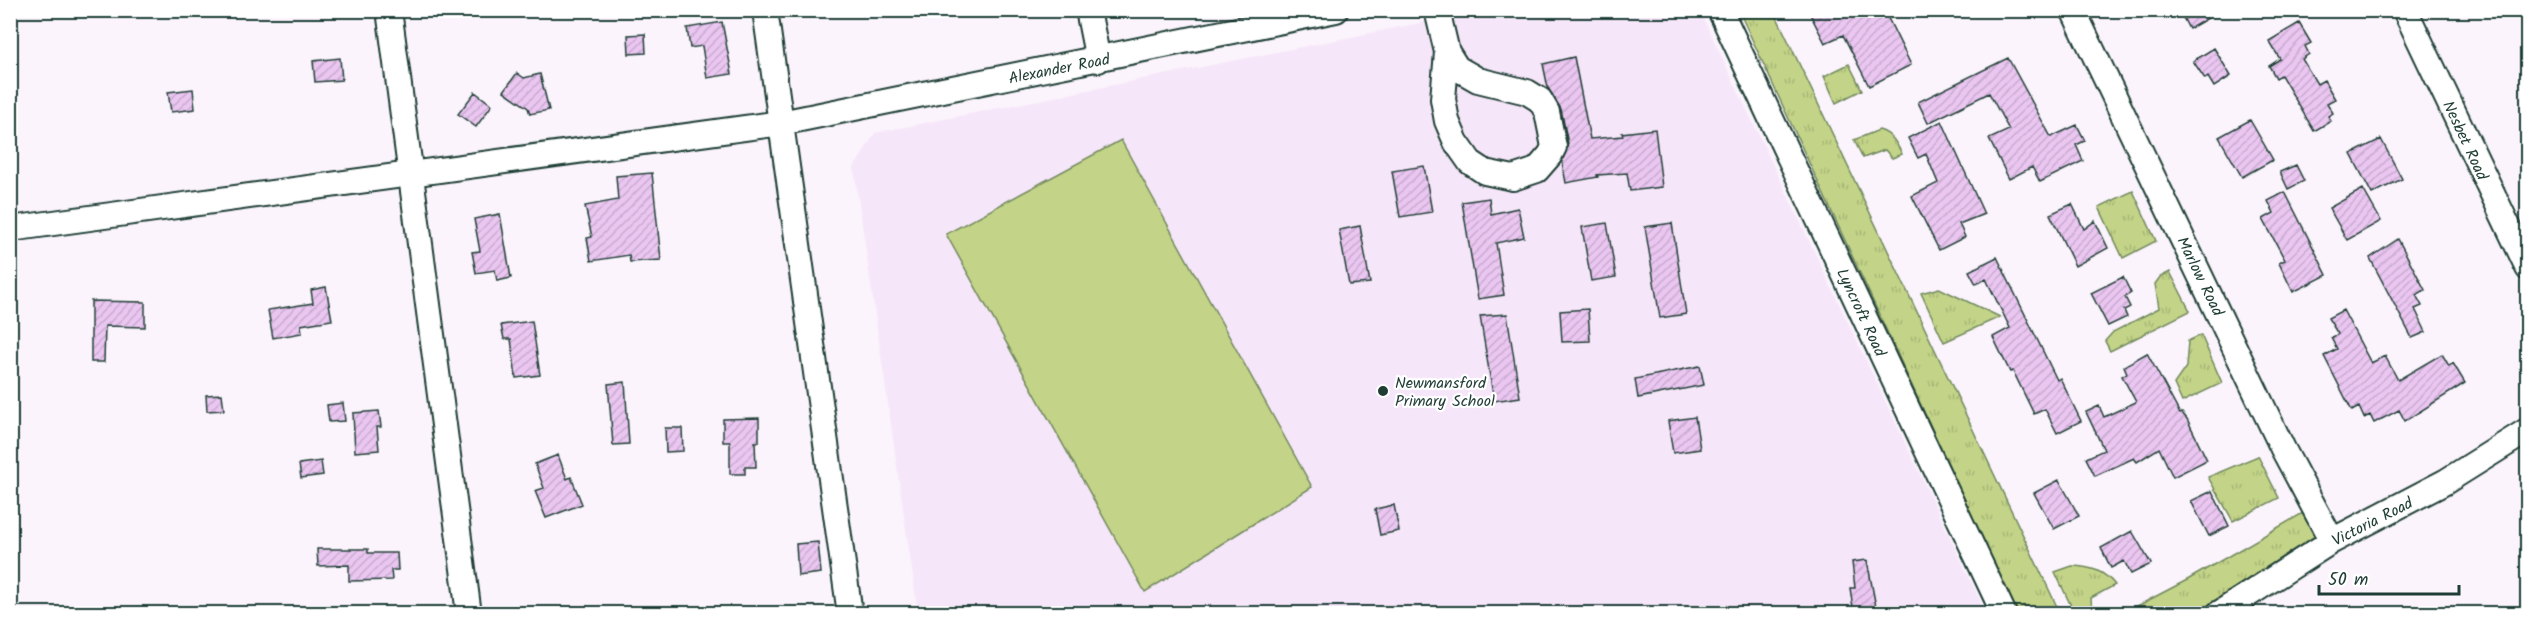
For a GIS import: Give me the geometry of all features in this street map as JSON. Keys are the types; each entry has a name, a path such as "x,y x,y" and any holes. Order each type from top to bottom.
{"street":[{"path":"389,10 469,614"},
{"path":"765,10 850,614"},
{"path":"1088,10 1098,60"},
{"name":"Alexander Road","path":"10,229 781,123 1336,10"},
{"path":"1437,10 1447,52 1443,99 1456,142 1470,162 1485,172 1513,178 1537,170 1554,147 1547,112 1540,100 1527,92 1478,80 1457,68 1447,52"},
{"name":"Lyncroft Road","path":"1720,10 2004,614"},
{"name":"Marlow Road","path":"2073,10 2283,449 2332,541"},
{"name":"Nesbet Road","path":"2405,10 2528,268"},
{"name":"Victoria Road","path":"2218,614 2332,541 2445,482 2528,430"}],"shaded area":[{"name":"Newmansford Primary School","path":"1479,11 1700,11 1986,613 918,613 854,168 875,133"}],"green space":[{"path":"1739,11 1774,11 2060,613 2017,613"},
{"path":"1849,64 1862,90 1836,103 1824,76"},
{"path":"1879,130 1893,139 1902,154 1892,158 1885,150 1863,158 1854,140"},
{"path":"1121,140 1312,487 1145,592 946,234"},
{"path":"2133,191 2156,241 2123,258 2099,207"},
{"path":"2170,272 2190,311 2110,351 2105,341 2113,332 2159,308 2155,284 2160,277"},
{"path":"1939,288 2000,317 1944,342 1921,293"},
{"path":"2201,335 2222,383 2182,402 2174,384 2186,367 2188,341"},
{"path":"2258,456 2279,498 2233,521 2208,477"},
{"path":"2308,510 2322,536 2199,613 2122,614 2189,579"},
{"path":"2072,566 2096,570 2115,585 2091,598 2092,613 2073,610 2055,572"}],"building":[{"path":"1808,10 1884,10 1911,65 1869,86 1843,35 1825,43"},
{"path":"2179,10 2222,10 2189,29"},
{"path":"722,22 732,74 707,78 702,46 690,48 687,28"},
{"path":"2299,23 2311,43 2305,46 2309,54 2302,59 2317,84 2324,80 2335,99 2327,103 2333,113 2328,116 2331,121 2314,131 2281,75 2276,78 2269,66 2280,59 2269,41"},
{"path":"645,34 646,53 629,54 628,35"},
{"path":"2214,48 2231,76 2214,87 2208,77 2205,79 2193,61"},
{"path":"1574,57 1590,139 1623,136 1622,133 1655,129 1662,187 1630,191 1627,173 1597,175 1598,177 1566,183 1562,162 1568,144 1561,109 1548,88 1543,64"},
{"path":"340,58 342,80 315,82 313,61"},
{"path":"2008,58 2051,137 2077,125 2085,141 2076,145 2083,161 2040,182 2032,167 2009,179 1989,139 2009,130 1989,93 1928,123 1918,102"},
{"path":"517,73 524,78 540,74 549,110 530,114 528,108 504,91"},
{"path":"193,89 195,109 171,112 168,92"},
{"path":"475,92 492,105 476,127 458,114"},
{"path":"2250,120 2273,160 2242,177 2219,137"},
{"path":"1942,121 1984,214 1959,224 1965,237 1939,250 1912,196 1938,183 1926,154 1918,158 1908,138"},
{"path":"2381,139 2402,179 2372,194 2351,154"},
{"path":"2296,165 2304,181 2288,189 2280,172"},
{"path":"1424,166 1432,212 1400,217 1392,171"},
{"path":"652,173 661,260 630,262 629,255 591,261 587,238 592,237 585,206 618,200 616,176"},
{"path":"2363,189 2381,221 2347,240 2329,208"},
{"path":"2285,192 2327,275 2293,292 2279,263 2285,260 2263,219 2274,213 2268,201"},
{"path":"1489,198 1491,214 1518,208 1524,237 1496,243 1504,295 1478,299 1462,202"},
{"path":"2072,204 2084,229 2095,221 2108,248 2075,266 2050,214"},
{"path":"500,214 511,278 497,281 495,270 476,273 472,252 480,251 474,219"},
{"path":"1607,223 1616,277 1591,281 1582,227"},
{"path":"1672,223 1686,314 1660,318 1645,227"},
{"path":"1360,226 1370,283 1349,285 1339,230"},
{"path":"2398,239 2425,290 2416,295 2422,306 2415,309 2426,332 2412,338 2370,258"},
{"path":"1997,257 2057,380 2060,378 2081,421 2057,433 2045,409 2034,414 2013,371 2010,372 1993,337 2010,328 1986,279 1976,284 1969,271"},
{"path":"2123,277 2131,293 2125,297 2130,307 2124,310 2127,317 2108,326 2091,293"},
{"path":"326,287 332,320 301,325 302,333 273,338 268,310 313,303 311,290"},
{"path":"91,301 145,302 145,327 105,326 104,362 91,362"},
{"path":"1588,309 1590,341 1562,342 1560,311"},
{"path":"2343,310 2371,363 2385,356 2398,380 2442,354 2449,366 2453,363 2465,383 2405,421 2399,410 2374,423 2370,415 2364,418 2359,407 2352,411 2324,356 2337,349 2331,338 2338,334 2328,318"},
{"path":"1507,314 1520,397 1494,401 1480,316"},
{"path":"532,321 540,375 516,378 511,339 504,339 501,325"},
{"path":"2147,353 2180,414 2182,413 2187,419 2207,460 2173,477 2159,448 2137,462 2134,458 2095,476 2086,458 2104,450 2086,412 2099,406 2104,417 2136,402 2122,376 2127,373 2124,366"},
{"path":"1700,366 1704,385 1638,398 1635,379"},
{"path":"625,382 629,444 613,445 608,384"},
{"path":"222,394 224,410 207,411 206,395"},
{"path":"343,403 345,421 329,422 327,405"},
{"path":"379,411 381,427 377,427 379,450 355,452 353,413"},
{"path":"1695,417 1700,449 1673,453 1668,421"},
{"path":"759,418 759,442 755,442 756,467 745,467 745,474 730,474 730,442 723,442 723,419"},
{"path":"665,428 682,428 683,451 666,452"},
{"path":"558,455 567,479 571,477 582,504 546,518 535,491 544,488 535,464"},
{"path":"321,461 323,475 301,478 299,464"},
{"path":"2059,480 2079,516 2054,529 2034,493"},
{"path":"2212,491 2229,526 2209,536 2191,501"},
{"path":"1394,505 1399,531 1380,535 1375,509"},
{"path":"2132,531 2151,564 2131,574 2124,561 2111,568 2101,548"},
{"path":"818,542 821,573 798,576 796,544"},
{"path":"317,549 368,549 368,553 397,553 398,570 391,570 392,580 349,581 349,565 318,566"},
{"path":"1867,560 1877,612 1854,614 1850,588 1855,588 1852,562"}],"place":[{"name":"Newmansford Primary School","path":"1383,391"}]}
